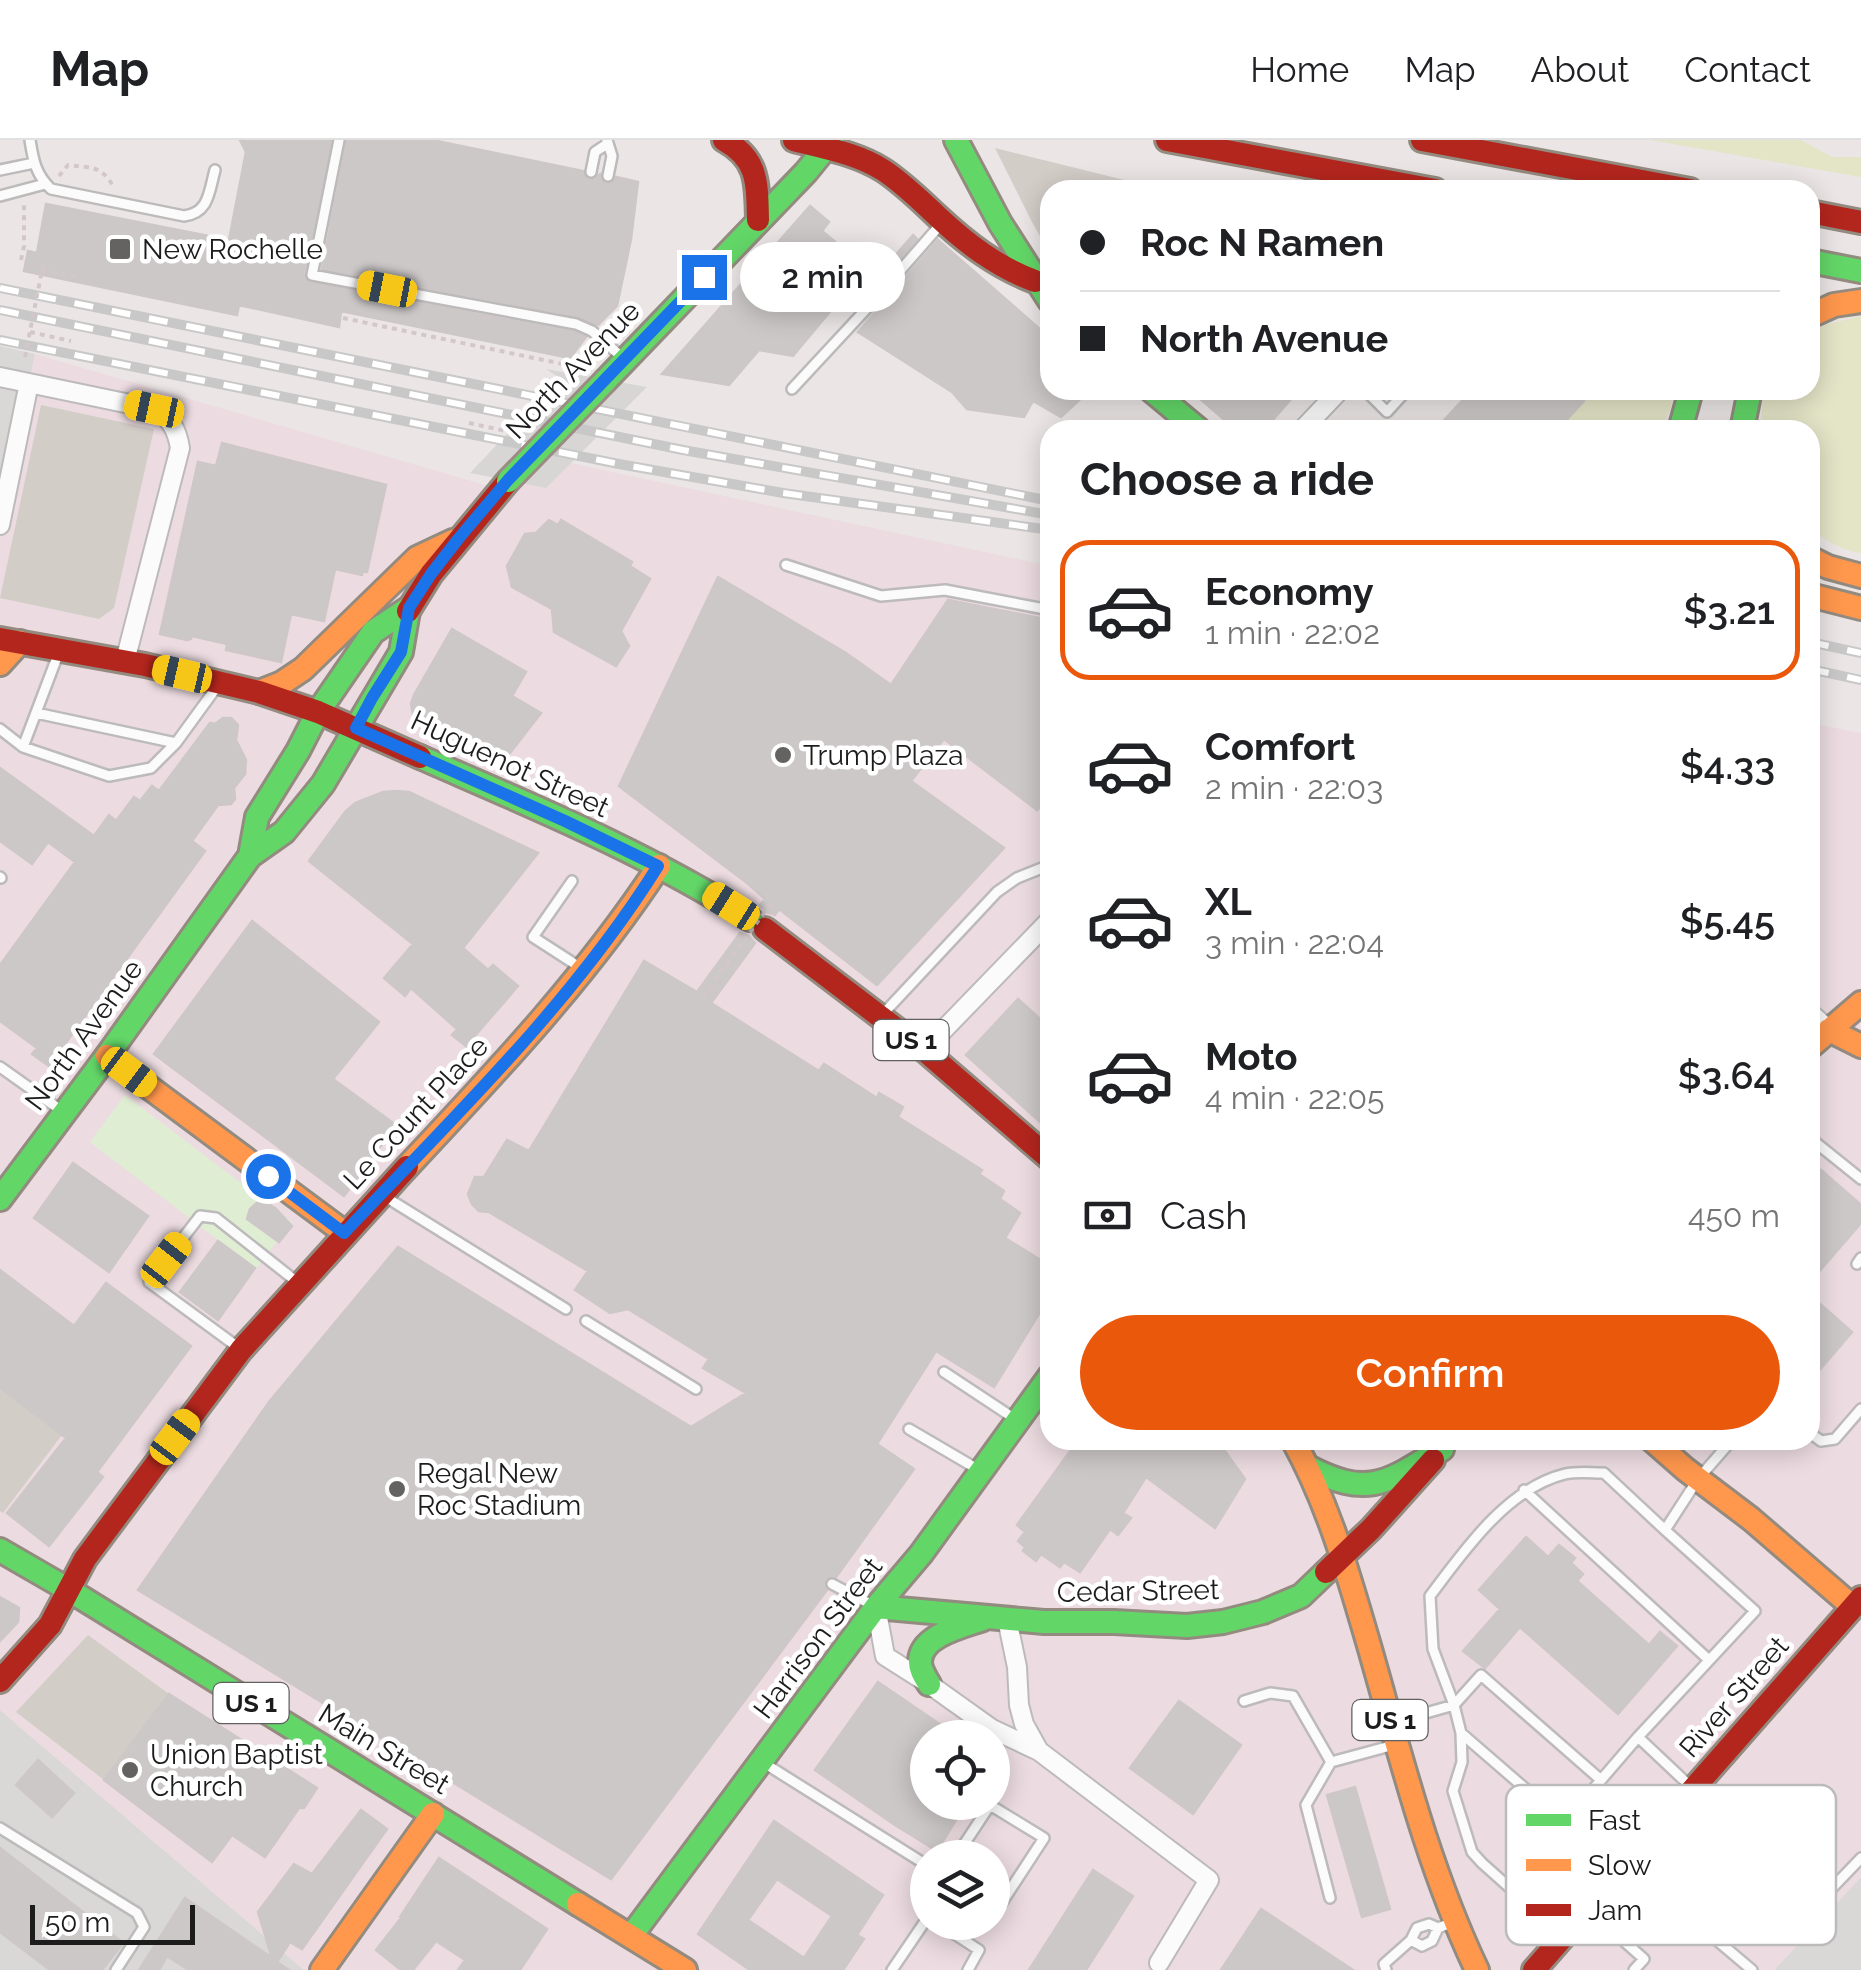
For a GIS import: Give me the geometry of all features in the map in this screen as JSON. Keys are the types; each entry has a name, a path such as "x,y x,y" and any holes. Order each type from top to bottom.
{"main road":[{"path":"724,140 747,156 755,170 758,220"},
{"path":"794,140 829,144 876,166 998,264 1036,281"},
{"path":"956,140 1040,287"},
{"path":"1166,140 1378,180"},
{"path":"1422,140 1636,180"},
{"name":"North Avenue","path":"0,1199 108,1056 250,856 284,832 323,784 401,652 409,608 459,538 508,480 829,144"},
{"path":"1820,214 1861,222"},
{"path":"1820,263 1861,271"},
{"path":"1820,312 1861,301"},
{"path":"1163,400 1187,420"},
{"path":"1706,418 1707,400"},
{"path":"259,692 303,670 417,558 459,538"},
{"path":"1820,563 1861,579"},
{"path":"1820,582 1861,579"},
{"path":"1820,597 1861,608"},
{"name":"North Avenue","path":"250,856 257,817 318,712 374,632 409,608"},
{"path":"0,664 10,640"},
{"name":"Huguenot Street","path":"10,640 259,692 318,712 658,866 758,924 882,1016 1040,1149"},
{"name":"Le Count Place","path":"0,1681 50,1624 85,1559 241,1350 567,992 658,866"},
{"path":"1820,1038 1861,1003"},
{"path":"1830,1030 1861,1046"},
{"path":"108,1056 344,1233"},
{"name":"Harrison Street","path":"631,1936 1040,1390"},
{"name":"US 1","path":"1299,1450 1343,1556 1446,1925 1476,1970"},
{"path":"1308,1467 1330,1480 1370,1486 1392,1480 1437,1450"},
{"name":"Cedar Street","path":"876,1608 1044,1622 1187,1626 1263,1612 1296,1599 1372,1529 1441,1450"},
{"path":"1664,1450 1858,1607"},
{"name":"Main Street","path":"0,1550 685,1970"},
{"name":"River Street","path":"1697,1785 1858,1607"},
{"path":"930,1684 919,1658 927,1644 997,1618"},
{"path":"322,1970 433,1814"},
{"name":"River Street","path":"1541,1968 1559,1945"}],"street":[{"path":"0,377 154,409 173,424 180,448 126,662"},
{"path":"0,526 29,383"},
{"path":"1312,420 1330,400"},
{"path":"924,1050 1040,930"},
{"path":"1820,1022 1830,1030"},
{"path":"876,1608 885,1656 992,1729 1039,1751 1209,1880 1160,1963"},
{"path":"997,1618 1017,1667 1024,1724 1039,1751"}],"lane":[{"path":"30,140 41,180 51,189 184,216 195,214 206,205 215,170"},
{"path":"339,140 312,274 576,324 592,331 625,360"},
{"path":"591,172 595,152 607,142 612,156 608,176"},
{"path":"0,170 34,163"},
{"path":"0,196 45,184"},
{"path":"792,389 942,222"},
{"path":"1375,400 1387,412 1398,400"},
{"path":"786,565 881,596 946,590 1040,608"},
{"path":"23,747 60,650"},
{"path":"0,729 23,747 109,776 151,768 176,743 219,683"},
{"path":"36,713 176,743"},
{"path":"882,1016 997,892 1040,869"},
{"path":"572,881 534,937 584,970"},
{"path":"0,1067 64,1112"},
{"path":"1820,1146 1861,1179"},
{"path":"381,1194 566,1309"},
{"path":"241,1350 148,1282 200,1216 216,1218 299,1284"},
{"path":"586,1322 696,1390"},
{"path":"944,1372 1018,1420"},
{"path":"1820,1441 1835,1439 1861,1409"},
{"path":"908,1429 981,1471"},
{"path":"1665,1530 1698,1478 1723,1450"},
{"path":"1506,1885 1472,1852 1453,1792 1462,1762 1460,1732 1433,1649 1430,1596 1469,1545 1524,1490 1567,1473 1604,1473 1754,1610 1597,1785"},
{"path":"1524,1490 1709,1660"},
{"path":"832,1584 876,1608"},
{"path":"1330,1898 1306,1805 1331,1762 1454,1705 1481,1675 1601,1780"},
{"path":"1244,1701 1270,1692 1293,1696 1331,1762"},
{"path":"1460,1732 1521,1785"},
{"path":"1638,1737 1689,1785"},
{"path":"762,1761 910,1855"},
{"path":"968,1840 990,1805 1044,1838 1010,1890"},
{"path":"0,1828 137,1913 144,1927 116,1970"},
{"path":"1836,1884 1861,1858"},
{"path":"1386,1970 1384,1964 1411,1940 1422,1946 1446,1925"},
{"path":"892,1970 912,1940"},
{"path":"964,1940 979,1950 968,1970"},
{"path":"1628,1945 1644,1959 1634,1970"},
{"path":"1723,1945 1752,1970"}],"path":[{"path":"24,357 42,267 78,278"},
{"path":"343,318 577,367"},
{"path":"30,332 71,341"},
{"path":"469,423 515,433"},
{"path":"703,997 772,903"}],"shaded area":[{"path":"995,148 1125,180 1040,180 1040,236"},
{"path":"0,346 35,354 0,533"},
{"path":"35,354 506,491 543,457 1040,564 1040,1450 1820,1450 1820,725 1861,733 1861,1877 1836,1904 1836,1785 1506,1785 1506,1945 1797,1945 1774,1970 304,1970 0,1710 0,533"},
{"path":"41,405 154,429 114,608 99,619 0,598"},
{"path":"0,1388 62,1435 3,1513 0,1511"},
{"path":"88,1635 169,1694 104,1780 16,1712"},
{"path":"0,1710 304,1970 0,1970"},
{"path":"1861,1877 1861,1970 1774,1970 1797,1945 1836,1945 1836,1904"}],"green space":[{"path":"1650,140 1801,140 1832,157 1861,157 1861,177"},
{"path":"1861,316 1861,553 1820,535 1820,420 1762,420 1762,400 1820,400 1820,328"},
{"path":"1578,400 1671,400 1665,420 1558,420"},
{"path":"125,1095 292,1222 256,1269 90,1142"}],"pier":[{"path":"546,369 647,387 546,488 470,473 560,378"}],"building":[{"path":"240,140 331,140 304,273 308,282 586,337 570,358 341,311 339,327 239,305 237,315 24,271 28,251 37,253 46,204 229,240 246,152"},
{"path":"347,140 432,140 583,171 588,180 600,174 605,184 616,177 638,182 617,306 598,325 577,316 322,269"},
{"path":"810,206 829,222 822,231 850,254 857,247 873,260 793,356 759,350 729,385 662,374"},
{"path":"913,235 917,239 877,285 873,281"},
{"path":"938,240 1040,329 1040,400 1079,400 1061,417 1033,401 1024,417 967,409 952,392 858,332"},
{"path":"1202,400 1290,400 1273,420 1224,420"},
{"path":"1463,400 1584,401 1566,420 1444,420"},
{"path":"222,443 386,485 367,572 362,575 335,569 324,621 291,614 281,662 226,650 227,644 160,634 198,462 216,466"},
{"path":"549,520 558,525 561,520 632,562 630,566 650,579 621,631 629,646 616,666 554,632 552,609 512,587 507,566 525,534 536,533"},
{"name":"Trump Plaza","path":"718,577 846,653 891,685 948,600 1040,618 1040,807 1037,810 944,739 911,781 1004,848 877,985 779,909 775,915 766,912 760,905 765,899 747,883 619,786"},
{"path":"452,629 526,672 512,696 541,713 503,762 414,718 414,695"},
{"path":"231,718 238,725 236,740 246,760 245,774 234,788 235,799 231,804 218,805 192,841 205,851 49,1066 32,1054 37,1048 0,1021 0,965 75,862 48,842 32,864 0,841 0,768 94,836 109,815 116,821 134,797 140,801 152,786 159,791 210,723"},
{"path":"397,791 409,792 538,853 463,948 488,970 493,965 518,986 466,1046 452,1035 457,1029 411,988 405,996 384,978 413,944 309,861 355,803"},
{"path":"252,921 379,1022 333,1079 396,1125 344,1196 154,1054"},
{"path":"740,933 749,936 755,943 711,1003 819,1071 824,1064 877,1098 879,1093 903,1107 898,1117 982,1170 979,1174 1004,1191 1000,1199 1020,1213 1005,1238 1040,1260 1040,1312 994,1387 936,1351 877,1444 914,1469 836,1577 825,1579 827,1590 611,1879 138,1590 269,1402 398,1247 691,1427 746,1393 703,1368 709,1359 628,1309 610,1313 575,1290 588,1271 489,1212 479,1211 468,1194 475,1177 484,1177 507,1140 529,1151 644,961 697,992"},
{"path":"1018,999 1040,1019 1040,1122 966,1055"},
{"path":"73,1163 148,1216 109,1272 34,1218"},
{"path":"1820,1171 1861,1205 1861,1223 1820,1270"},
{"path":"258,1202 275,1208 292,1226 279,1242 247,1219"},
{"path":"218,1241 255,1268 218,1320 180,1292"},
{"path":"0,1270 74,1326 106,1283 191,1346 97,1472 103,1477 49,1546 7,1513 66,1438 0,1388"},
{"path":"1820,1304 1852,1332 1820,1369"},
{"path":"1071,1450 1224,1450 1245,1479 1215,1528 1146,1477 1123,1513 1131,1518 1118,1535 1110,1529 1080,1572 1064,1562 1060,1567 1041,1554 1036,1561 1023,1551 1025,1547 1018,1541 1025,1532 1017,1525"},
{"path":"1526,1537 1548,1557 1559,1545 1575,1558 1571,1563 1583,1574 1577,1581 1649,1645 1660,1632 1677,1646 1618,1714 1520,1627 1485,1668 1463,1651 1500,1609 1479,1590"},
{"path":"0,1597 19,1608 18,1622 0,1641"},
{"path":"878,1682 934,1720 910,1720 910,1820 956,1820 944,1840 919,1840 815,1770"},
{"path":"169,1694 317,1788 265,1857 232,1835 212,1862 104,1780"},
{"path":"1179,1701 1241,1745 1193,1814 1130,1768"},
{"path":"38,1760 74,1793 52,1817 16,1785"},
{"path":"1355,1787 1390,1909 1362,1917 1327,1795"},
{"path":"361,1810 387,1829 302,1949 290,1942 277,1962 289,1970 189,1970 167,1956 159,1970 139,1970 185,1898 272,1958 258,1912 294,1864 312,1874"},
{"path":"774,1821 883,1895 857,1935 864,1939 843,1970 750,1970 698,1934","holes":["777,1879 832,1916 804,1958 748,1920"]},
{"path":"0,1848 123,1943 102,1970 50,1970 0,1932"},
{"path":"439,1858 547,1929 520,1970 458,1970 465,1960 436,1941 413,1970 401,1970 376,1950"},
{"path":"1093,1870 1133,1896 1086,1970 1029,1970"},
{"path":"1261,1909 1353,1970 1221,1970"}],"railway":[{"path":"0,288 1040,499"},
{"path":"0,310 683,450 1040,513"},
{"path":"0,340 619,464 783,493 1040,529"},
{"path":"1820,644 1861,653"},
{"path":"1820,671 1861,680"}],"traffic: fast":[{"path":"606,380 806,172 832,140"},
{"path":"956,140 1000,223 1040,285"},
{"path":"1820,263 1861,271"},
{"path":"508,481 606,380"},
{"path":"1163,400 1187,420"},
{"path":"1683,420 1688,400"},
{"path":"1744,420 1748,400"},
{"path":"250,856 257,817 318,712 373,632 409,608"},
{"path":"0,1199 250,856 284,832 323,784 401,652 408,611"},
{"path":"420,757 630,852 750,919"},
{"path":"631,1936 876,1607 921,1554 1040,1390"},
{"path":"1308,1467 1329,1477 1363,1484 1392,1478 1440,1450"},
{"path":"0,1550 578,1904"},
{"path":"876,1607 1044,1622 1187,1626 1263,1612 1301,1596 1326,1572"},
{"path":"929,1684 920,1662 927,1645 944,1633 983,1619"}],"traffic: slow":[{"path":"1820,311 1861,301"},
{"path":"259,692 303,669 417,558 453,541"},
{"path":"1820,563 1861,576"},
{"path":"1820,598 1861,608"},
{"path":"0,664 20,642"},
{"path":"407,1167 571,984 659,866"},
{"path":"1820,1038 1861,1003"},
{"path":"1829,1030 1861,1046"},
{"path":"107,1056 345,1233"},
{"path":"1298,1450 1336,1539 1429,1849 1477,1970"},
{"path":"1663,1450 1853,1607"},
{"path":"322,1970 433,1814"},
{"path":"578,1904 685,1970"}],"traffic: jam":[{"path":"724,140 750,164 756,184 758,220"},
{"path":"794,140 873,164 971,245 995,262 1035,281"},
{"path":"1167,140 1381,180"},
{"path":"1422,140 1636,180"},
{"path":"1820,214 1861,222"},
{"path":"408,611 431,574 508,481"},
{"path":"0,639 145,665 259,692 318,712 420,757"},
{"path":"765,929 924,1050 1040,1150"},
{"path":"0,1681 50,1625 85,1559 241,1350 407,1167"},
{"path":"1326,1572 1433,1460"},
{"path":"1697,1785 1861,1598"},
{"path":"1534,1970 1556,1945"}],"place":[{"name":"New Rochelle","path":"120,249"},
{"name":"Trump Plaza","path":"783,755"},
{"name":"Regal New Roc Stadium","path":"397,1489"},
{"name":"Union Baptist Church","path":"130,1770"}],"route":[{"path":"268,1176 344,1233 567,992 658,866 356,728 401,652 409,608 431,574 508,480 704,277"}]}
